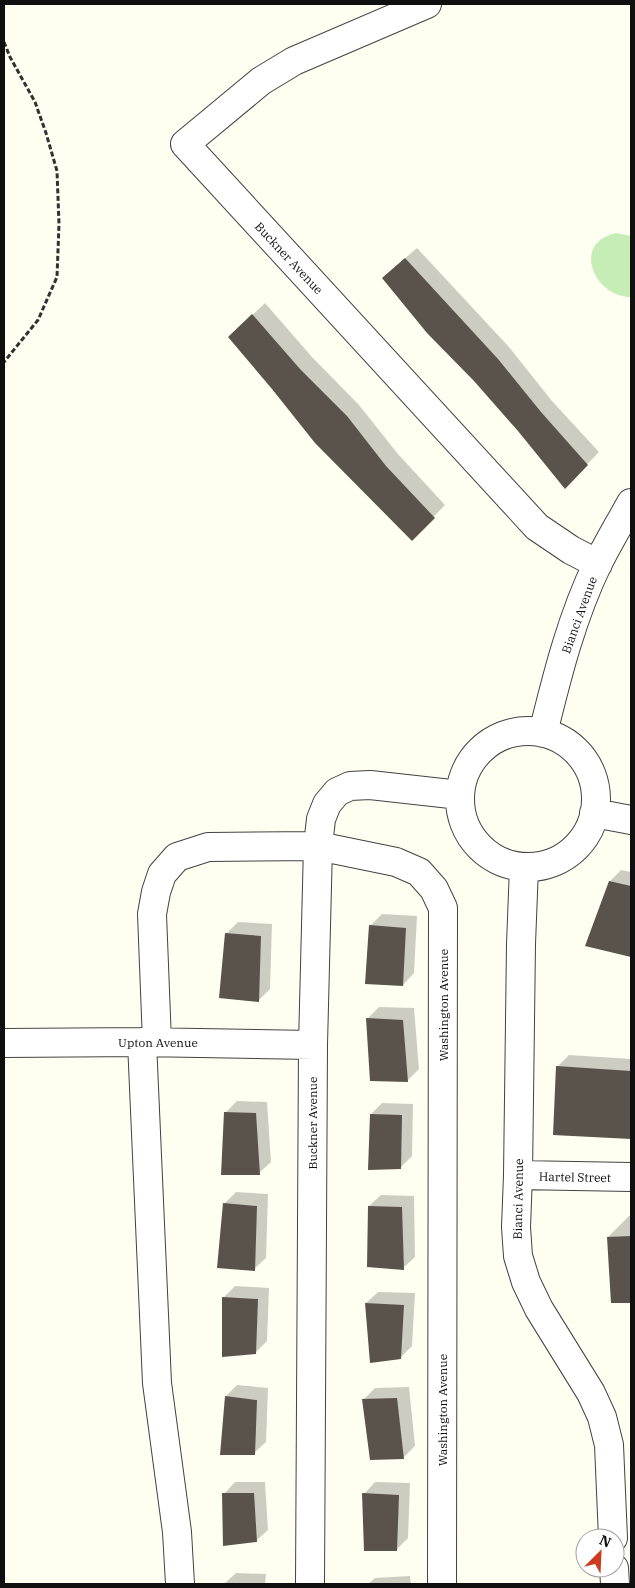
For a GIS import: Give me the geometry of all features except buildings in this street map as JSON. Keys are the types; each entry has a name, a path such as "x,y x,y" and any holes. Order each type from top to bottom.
{"street":[{"name":"Buckner Avenue","path":"427,4 294,61 261,80 185,144 537,527 571,550 598,564"},
{"name":"Bianci Avenue","path":"543,733 564,655 579,609 598,564 631,503"},
{"path":"532,730 543,733 558,737 580,753 593,776 597,803 590,829 574,850 551,864 524,867 498,861 477,845 464,821 460,795 466,769 482,748 505,734 532,730"},
{"name":"Buckner Avenue","path":"310,1584 313,1045 318,846 321,819 326,804 337,792 350,786 370,785 460,795"},
{"path":"594,813 631,820"},
{"name":"Washington Avenue","path":"180,1584 177,1532 158,1383 150,1042 152,914 156,892 162,874 177,857 208,847 318,846 396,862 418,872 434,889 443,908 442,1584"},
{"name":"Bianci Avenue","path":"524,867 520,944 516,1227 518,1256 526,1282 539,1309 591,1393 602,1417 621,1484 614,1528"},
{"name":"Upton Avenue","path":"4,1044 150,1042 313,1045"},
{"name":"Hartel Street","path":"518,1175 631,1178"}],"path":[{"path":"4,42 10,57 35,102 46,133 57,171 59,224 57,277 38,320 4,362"}],"green space":[{"path":"616,233 631,236 631,297 618,295 607,289 598,280 593,269 591,258 594,247 602,239"}]}
